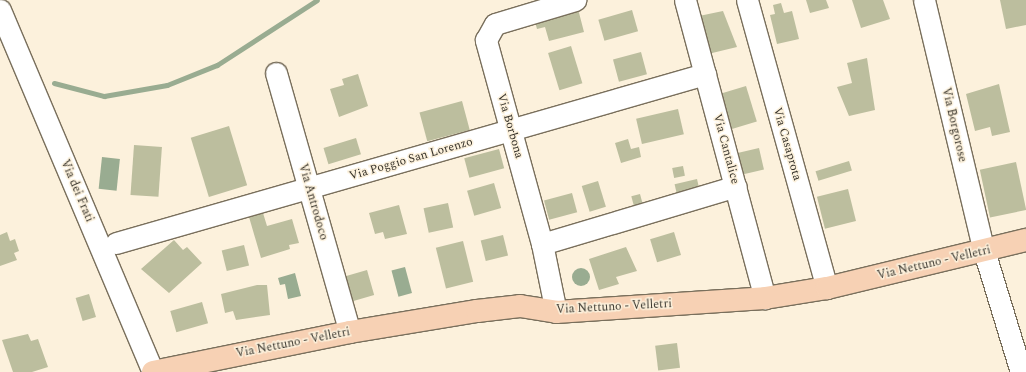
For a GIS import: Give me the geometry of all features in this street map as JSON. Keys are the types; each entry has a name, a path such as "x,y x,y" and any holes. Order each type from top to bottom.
{"main road":[{"name":"Via Nettuno - Velletri","path":"153,372 350,332 520,306 556,312 765,298 827,288 1026,240"}],"street":[{"name":"Via Borbona","path":"556,312 542,244 487,44 487,32 498,22 575,0"},
{"name":"Via Cantalice","path":"685,0 765,298"},
{"name":"Via Casaprota","path":"747,0 827,288"},
{"name":"Via Borgorose","path":"924,0 984,251 1021,372"},
{"name":"Via dei Frati","path":"0,10 153,372"},
{"name":"Via Antrodoco","path":"276,73 350,332"},
{"name":"Via Poggio San Lorenzo","path":"116,243 705,74"},
{"path":"542,244 736,186"}],"shaded area":[{"path":"102,157 120,159 117,191 99,189"},
{"path":"405,267 412,293 398,297 391,271"},
{"path":"577,268 585,268 590,273 588,284 585,286 577,286 572,281 572,273"},
{"path":"295,273 301,296 288,299 285,284 280,285 278,278"}],"building":[{"path":"806,0 826,0 829,8 810,13"},
{"path":"852,0 883,0 890,19 861,28"},
{"path":"1000,0 1026,0 1026,25 1006,29"},
{"path":"781,3 784,13 792,11 799,39 777,44 770,15 775,14 773,5"},
{"path":"577,5 584,32 549,41 545,27 537,29 534,18"},
{"path":"632,10 638,31 604,41 598,20"},
{"path":"723,11 737,47 708,54 699,16"},
{"path":"571,46 582,83 559,90 548,53"},
{"path":"641,52 647,74 619,82 613,60"},
{"path":"867,58 875,110 849,116 837,87 852,83 847,63"},
{"path":"358,74 368,106 339,117 330,89 344,85 342,79"},
{"path":"999,84 1010,132 992,136 990,127 975,131 966,94"},
{"path":"746,86 757,121 732,129 721,94"},
{"path":"462,101 470,130 427,141 419,112"},
{"path":"678,109 684,134 642,144 636,119"},
{"path":"229,126 247,185 209,197 191,138"},
{"path":"356,138 361,154 328,164 323,148"},
{"path":"628,139 631,149 639,147 641,157 621,163 615,143"},
{"path":"134,145 162,147 158,197 131,195"},
{"path":"759,148 764,169 743,174 738,153"},
{"path":"499,149 504,168 469,178 464,158"},
{"path":"849,161 852,171 818,181 816,171"},
{"path":"1016,162 1026,210 990,218 980,170"},
{"path":"683,166 685,176 674,178 672,168"},
{"path":"697,179 700,192 678,197 675,184"},
{"path":"598,181 606,207 590,212 582,186"},
{"path":"494,183 501,208 474,216 467,191"},
{"path":"848,189 856,221 825,229 817,197"},
{"path":"572,193 577,212 549,220 544,201"},
{"path":"640,194 644,209 635,212 631,196"},
{"path":"448,203 453,227 429,233 424,208"},
{"path":"399,205 407,234 385,239 383,232 375,234 369,213"},
{"path":"263,213 267,226 292,219 299,243 289,245 290,249 261,258 249,217"},
{"path":"7,232 10,241 15,239 19,251 14,253 17,260 0,266 0,235"},
{"path":"674,232 681,255 657,262 650,239"},
{"path":"503,235 508,255 486,261 481,241"},
{"path":"174,240 183,250 187,247 202,263 169,293 141,269"},
{"path":"463,241 473,282 446,289 436,248"},
{"path":"244,245 249,265 227,271 222,251"},
{"path":"626,247 637,271 616,277 619,284 599,290 589,259"},
{"path":"367,270 374,295 349,302 342,277"},
{"path":"257,285 267,285 270,315 236,320 233,311 225,313 221,294"},
{"path":"89,294 96,317 83,321 76,298"},
{"path":"202,302 208,323 176,332 170,311"},
{"path":"28,334 31,341 38,339 48,367 32,372 13,372 2,340"},
{"path":"677,343 680,368 658,370 655,346"}],"waterway":[{"path":"54,83 104,96 167,85 217,65 317,0"}]}
